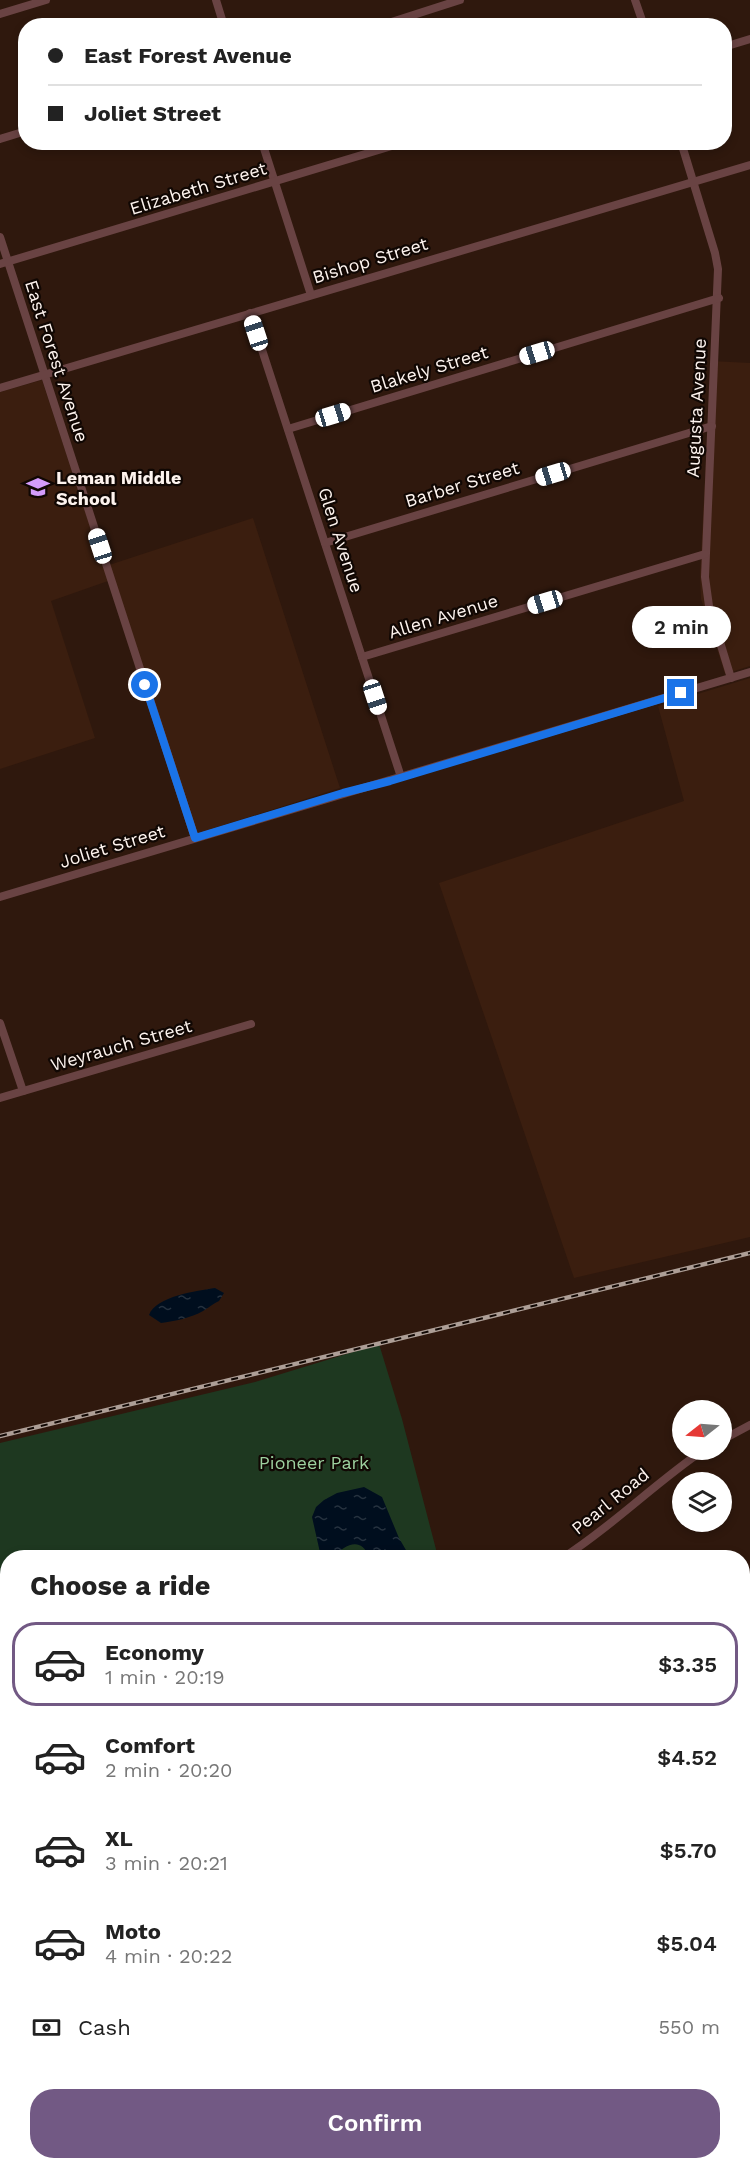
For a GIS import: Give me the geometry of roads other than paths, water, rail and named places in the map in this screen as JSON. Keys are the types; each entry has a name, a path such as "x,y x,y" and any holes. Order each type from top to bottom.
{"street":[{"path":"0,14 46,0"},
{"path":"216,0 222,18"},
{"path":"404,18 460,0"},
{"path":"635,0 641,18"},
{"path":"732,44 750,39"},
{"path":"0,139 18,133"},
{"path":"264,150 311,295"},
{"name":"Elizabeth Street","path":"4,263 379,150"},
{"name":"Augusta Avenue","path":"683,150 716,253 718,269 705,554 707,598 731,678"},
{"name":"Bishop Street","path":"0,388 750,165"},
{"name":"East Forest Avenue","path":"0,237 4,263 44,375 195,838"},
{"name":"Blakely Street","path":"288,429 718,298"},
{"name":"Glen Avenue","path":"250,313 401,777"},
{"name":"Barber Street","path":"325,543 712,426"},
{"name":"Allen Avenue","path":"362,657 705,554"},
{"name":"Joliet Street","path":"0,897 750,672"},
{"path":"0,1023 23,1091"},
{"name":"Weyrauch Street","path":"0,1098 251,1024"},
{"path":"732,1435 750,1425"},
{"name":"Pearl Road","path":"575,1550 593,1539 654,1486 690,1460"}],"water":[{"path":"215,1288 224,1293 219,1301 193,1316 161,1323 149,1315 160,1303 168,1299"},
{"path":"364,1487 382,1497 406,1550 365,1550 357,1544 341,1550 319,1550 312,1517 316,1507 337,1493"}],"railway":[{"path":"0,1436 750,1253"}],"place":[{"name":"Leman Middle School","path":"38,487"}],"park label":[{"name":"Pioneer Park","path":"314,1462"}]}
